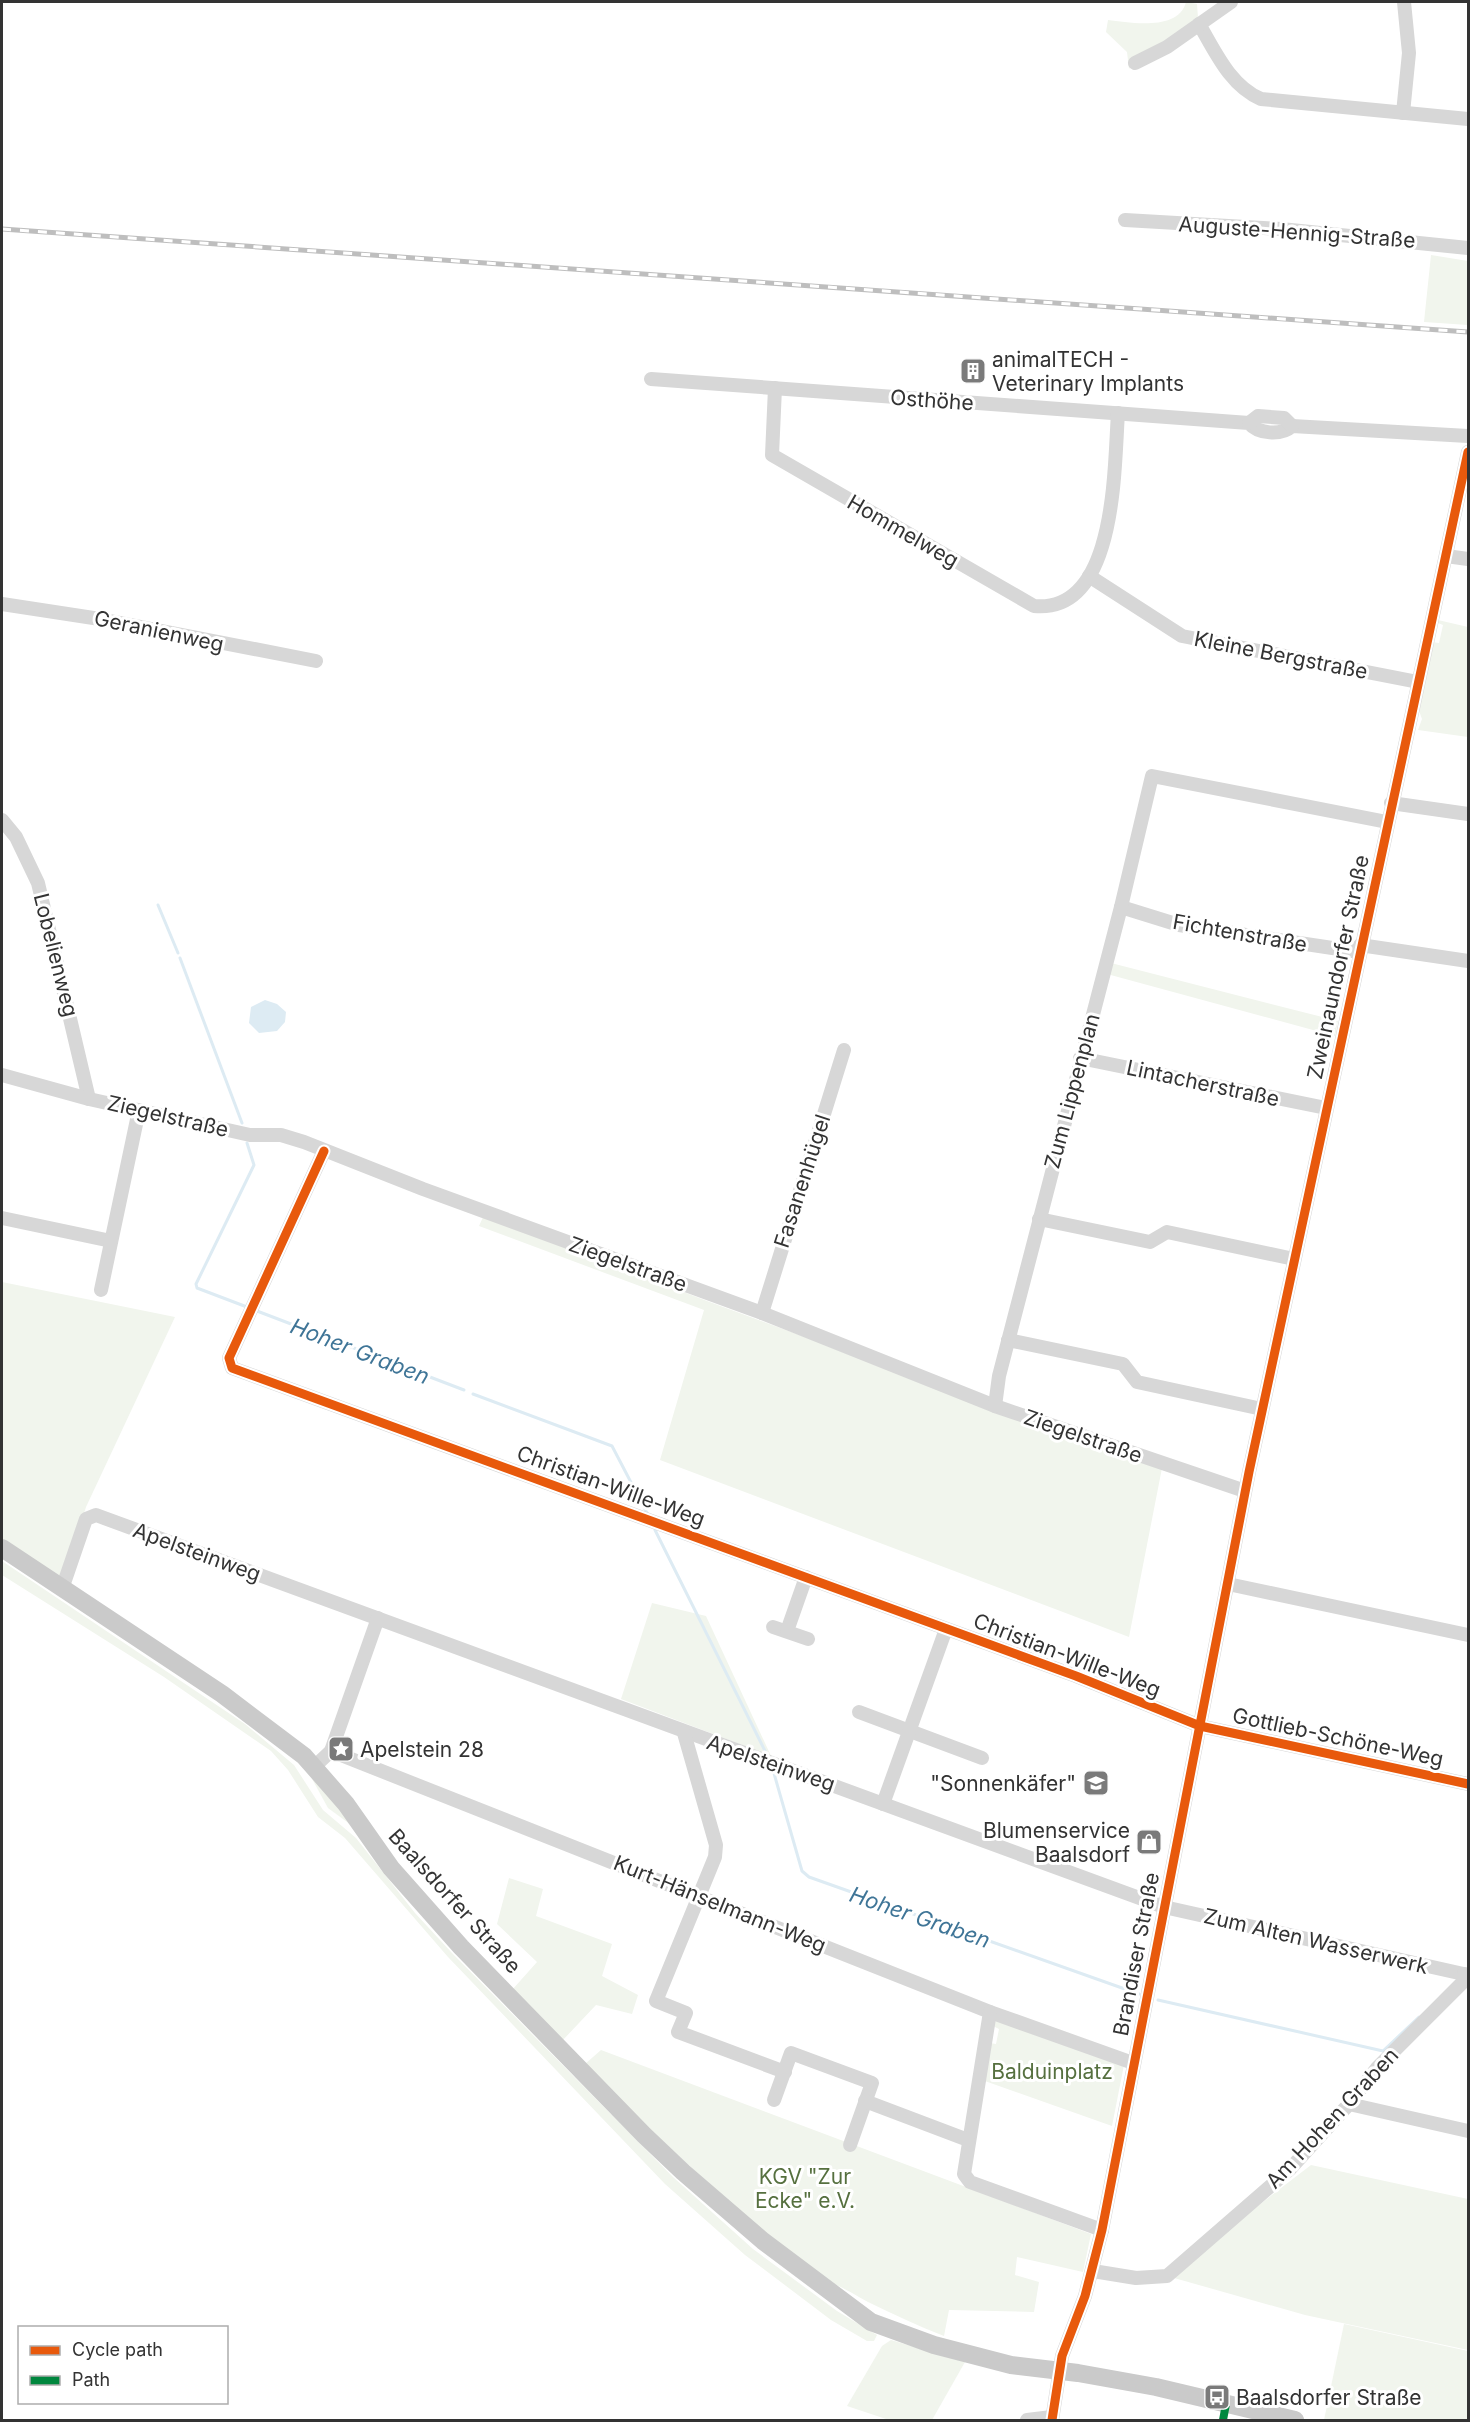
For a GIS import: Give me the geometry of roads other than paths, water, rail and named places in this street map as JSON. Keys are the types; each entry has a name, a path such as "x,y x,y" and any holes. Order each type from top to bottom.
{"main road":[{"name":"Baalsdorfer Straße","path":"2,1548 283,1738 314,1767 346,1804 391,1868 461,1947 644,2135 763,2241 871,2322 980,2358 1011,2365 1156,2387 1295,2421"}],"street":[{"path":"1135,63 1167,47 1231,2"},
{"path":"1402,113 1409,53 1404,2"},
{"path":"1199,24 1235,80 1253,96 1275,102 1468,119"},
{"name":"Auguste-Hennig-Straße","path":"1125,220 1281,229 1468,248"},
{"name":"Osthöhe","path":"651,380 1249,423 1257,430 1284,432 1292,426 1468,436"},
{"name":"Hommelweg","path":"775,388 772,455 1034,606 1065,603 1080,590 1089,576"},
{"path":"1089,576 1107,530 1118,413"},
{"name":"Zweinaundorfer Straße","path":"1245,1491 1468,452"},
{"path":"1446,556 1468,559"},
{"name":"Kleine Bergstraße","path":"1089,576 1182,636 1418,682"},
{"name":"Geranienweg","path":"2,604 100,619 316,661"},
{"name":"Zum Lippenplan","path":"996,1406 999,1376 1121,907 1152,776 1387,822"},
{"path":"1391,803 1468,814"},
{"name":"Lobelienweg","path":"2,820 16,837 38,883 89,1099"},
{"name":"Fichtenstraße","path":"1121,907 1179,925 1468,961"},
{"name":"Fasanenhügel","path":"762,1313 844,1050"},
{"name":"Lintacherstraße","path":"1080,1058 1326,1108"},
{"name":"Ziegelstraße","path":"2,1075 89,1099 250,1135 281,1136 762,1313 996,1406 1245,1491"},
{"path":"101,1290 139,1110"},
{"name":"Christian-Wille-Weg","path":"324,1152 229,1358 232,1368 1076,1676 1200,1726"},
{"path":"2,1218 111,1241"},
{"path":"1039,1219 1150,1242 1167,1232 1294,1259"},
{"path":"1008,1340 1123,1364 1137,1382 1262,1409"},
{"name":"Brandiser Straße","path":"1052,2419 1059,2371 1093,2271 1102,2230 1245,1491"},
{"name":"Apelsteinweg","path":"62,1589 86,1519 96,1515 684,1733 1164,1907"},
{"path":"787,1631 806,1577"},
{"path":"1228,1584 1468,1635"},
{"path":"314,1767 332,1751 378,1618"},
{"path":"773,1627 808,1639"},
{"path":"883,1804 946,1629"},
{"path":"859,1712 982,1758"},
{"name":"Gottlieb-Schöne-Weg","path":"1200,1726 1468,1784"},
{"path":"684,1733 716,1845 715,1857 656,2001 686,2013 678,2032 785,2072"},
{"name":"Kurt-Hänselmann-Weg","path":"332,1751 990,2012 1133,2063"},
{"name":"Zum Alten Wasserwerk","path":"1164,1907 1466,1975"},
{"name":"Am Hohen Graben","path":"1093,2271 1136,2278 1167,2276 1290,2169 1349,2104 1377,2068 1463,1982 1466,1975"},
{"path":"990,2012 963,2166 964,2174 970,2182 1102,2230"},
{"path":"774,2100 791,2053 872,2083 850,2145"},
{"path":"865,2101 968,2140"},
{"path":"1349,2104 1468,2131"},
{"path":"1030,2420 1052,2419"}],"waterway":[{"name":"Hoher Graben","path":"158,905 178,953"},
{"name":"Hoher Graben","path":"180,958 242,1123"},
{"name":"Hoher Graben","path":"247,1143 254,1165 196,1284 197,1288 247,1307"},
{"name":"Hoher Graben","path":"257,1311 464,1390"},
{"name":"Hoher Graben","path":"473,1394 612,1446 647,1513"},
{"name":"Hoher Graben","path":"655,1530 766,1753"},
{"name":"Hoher Graben","path":"773,1770 802,1871 809,1877 1139,1994"},
{"name":"Hoher Graben","path":"1158,2000 1383,2051 1419,2017"}],"railway":[{"path":"2,229 1468,332"}],"place":[{"name":"animalTECH - Veterinary Implants","path":"973,371"},
{"name":"Apelstein 28","path":"341,1749"},
{"name":"\"Sonnenkäfer\"","path":"1096,1783"},
{"name":"Blumenservice Baalsdorf","path":"1149,1842"},
{"name":"Baalsdorfer Straße","path":"1217,2397"}],"park label":[{"name":"Balduinplatz","path":"1052,2071"},
{"name":"KGV \"Zur Ecke\" e.V.","path":"805,2188"}]}
